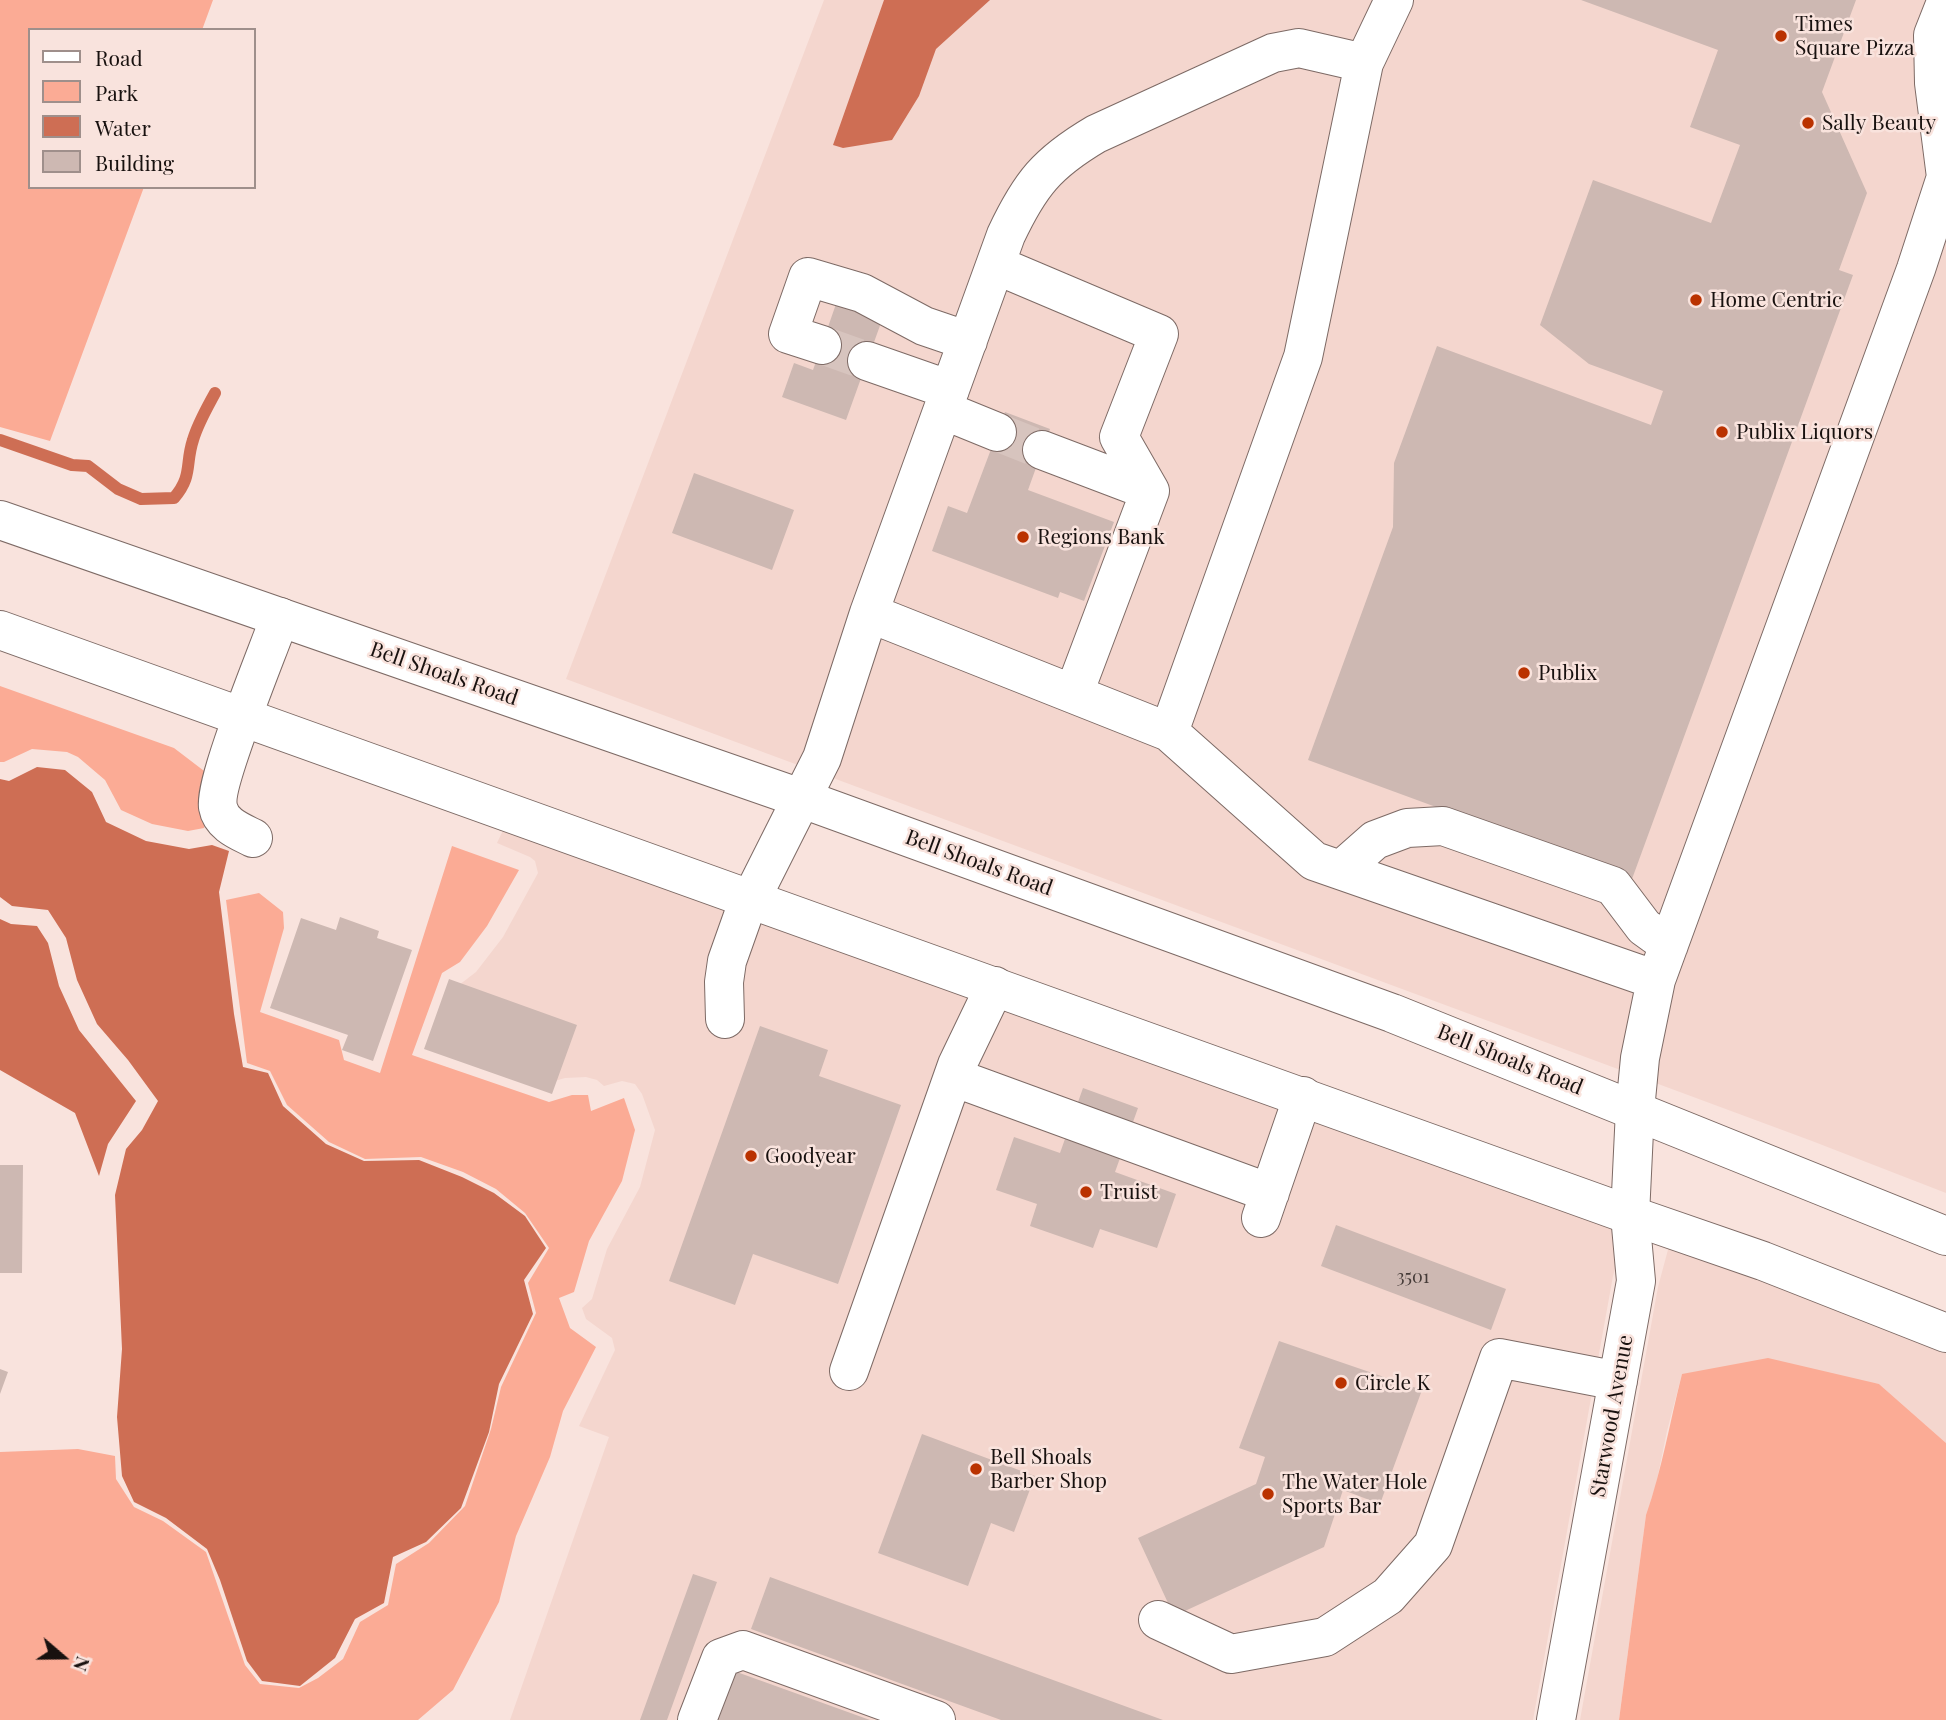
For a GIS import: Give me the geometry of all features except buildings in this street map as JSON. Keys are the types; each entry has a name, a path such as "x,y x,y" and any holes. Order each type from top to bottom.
{"main road":[{"path":"1169,732 1303,357 1364,63 1394,0"},
{"path":"1946,2 1933,36 1934,83 1946,177"},
{"path":"725,1019 724,982 727,961 744,914 822,758 870,613 946,400 1006,235 1023,198 1046,170 1070,149 1096,134 1273,53 1300,48 1364,63"},
{"name":"Starwood Avenue","path":"1556,1720 1636,1281 1630,1215 1635,1110 1640,1058 1656,980 1916,269 1946,177"},
{"path":"996,265 1158,334 1119,437 1150,491"},
{"path":"804,339 808,277 862,293 924,326 968,341"},
{"path":"867,361 946,400 997,432"},
{"path":"1042,450 1150,491"},
{"path":"1074,693 1150,491"},
{"name":"Bell Shoals Road","path":"0,520 803,799 1392,1013 1946,1236"},
{"path":"870,613 1169,732 1314,860 1656,980"},
{"path":"253,838 226,822 218,810 217,798 280,617"},
{"path":"0,630 1762,1261 1946,1333"},
{"path":"1342,870 1376,839 1407,828 1443,826 1613,886 1644,927 1669,945"},
{"path":"849,1371 953,1077 995,986"},
{"path":"953,1077 1265,1205 1303,1096"},
{"path":"1158,1620 1231,1654 1325,1637 1388,1596 1433,1545 1499,1358 1619,1381"},
{"path":"698,1720 721,1658 743,1650 936,1720"}],"shaded area":[{"path":"824,0 1946,0 1946,1193 566,679"},
{"path":"516,803 1630,1215 1613,1276 1533,1720 510,1720 609,1437 579,1426 615,1350 612,1338 586,1319 582,1308 592,1299 607,1249 640,1187 655,1130 642,1094 635,1084 622,1081 604,1086 597,1080 586,1077 565,1078 548,1083 459,985 476,972 503,937 538,873 535,861 530,857 497,843"},
{"path":"1673,1231 1813,1281 1946,1352 1946,1443 1879,1384 1682,1374 1656,1485 1646,1515 1619,1720 1580,1720 1658,1287"}],"green space":[{"path":"0,0 213,0 203,28 28,28 28,189 143,189 50,441 0,427"},
{"path":"0,686 174,748 212,777 204,828 188,831 152,824 121,810 105,780 78,757 67,752 32,749 0,762"},
{"path":"452,846 519,870 487,926 460,962 442,973 412,1055 549,1102 572,1095 588,1095 591,1111 624,1098 635,1130 622,1181 589,1241 574,1292 559,1298 570,1328 596,1347 563,1411 550,1457 516,1536 499,1602 453,1690 418,1720 0,1720 0,1452 78,1449 115,1456 116,1479 134,1507 163,1521 206,1552 245,1665 260,1684 299,1688 318,1678 343,1659 360,1622 388,1605 396,1564 429,1543 465,1506 491,1429 501,1387 536,1313 528,1283 549,1248 525,1213 496,1189 463,1172 421,1157 365,1159 329,1142 287,1105 270,1071 247,1063 226,900 259,893 283,912 284,928 260,1012 339,1040 344,1060 380,1073"},
{"path":"1768,1358 1879,1384 1946,1443 1946,1720 1619,1720 1646,1515 1682,1374"}],"water":[{"path":"884,0 990,0 936,49 919,96 892,140 843,148 833,145"},
{"path":"37,767 65,770 92,792 106,822 146,841 189,849 212,845 229,851 219,892 243,1067 268,1073 283,1106 326,1144 364,1161 419,1160 494,1193 525,1216 546,1248 524,1280 533,1314 499,1384 489,1432 461,1508 426,1542 393,1557 384,1603 355,1619 335,1658 300,1686 262,1681 247,1661 207,1549 166,1518 134,1502 122,1476 117,1417 122,1349 115,1195 126,1149 142,1130 158,1101 97,1024 77,980 66,938 48,910 12,906 0,897 0,779 9,781"},
{"path":"0,919 11,924 37,926 48,943 59,986 79,1030 136,1101 108,1144 99,1176 75,1113 0,1070"}],"waterway":[{"path":"0,440 72,465 88,466 118,489 141,499 174,498 184,483 197,428 215,393"}],"tunnel":[{"path":"822,345 867,361"},
{"path":"997,432 1042,450"}],"place":[{"name":"Times Square Pizza","path":"1781,36"},
{"name":"Sally Beauty","path":"1808,123"},
{"name":"Home Centric","path":"1696,300"},
{"name":"Publix Liquors","path":"1722,432"},
{"name":"Regions Bank","path":"1023,537"},
{"name":"Publix","path":"1524,673"},
{"name":"Goodyear","path":"751,1156"},
{"name":"Truist","path":"1086,1192"},
{"name":"Circle K","path":"1341,1383"},
{"name":"Bell Shoals Barber Shop","path":"976,1469"},
{"name":"The Water Hole Sports Bar","path":"1268,1494"}]}
